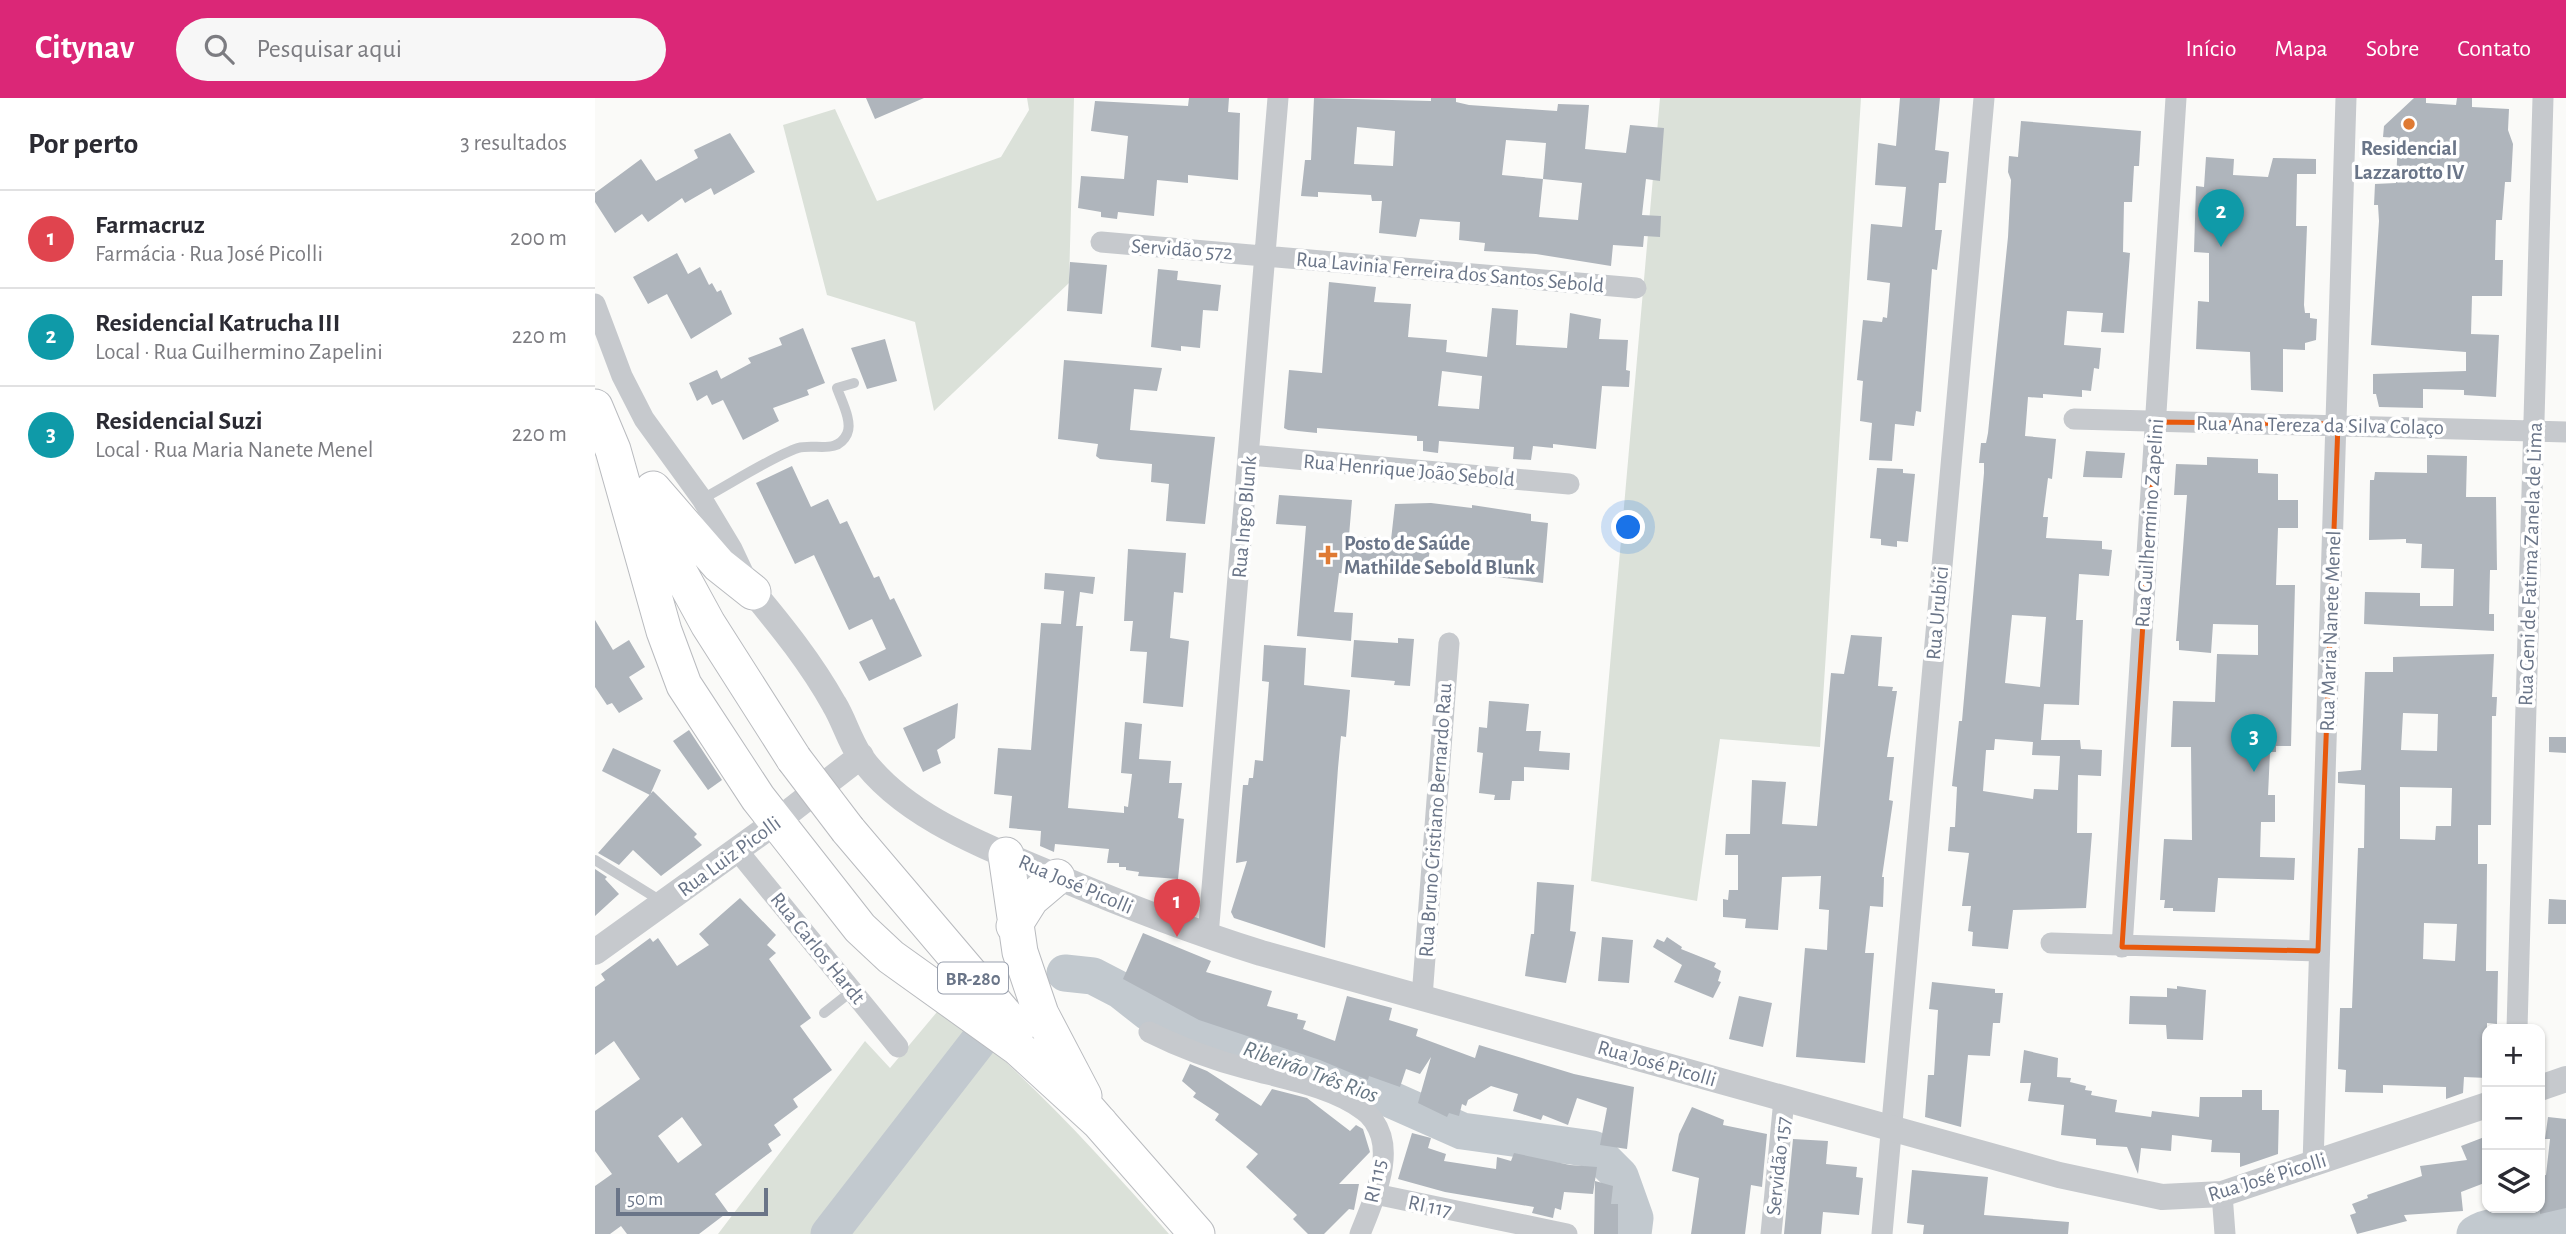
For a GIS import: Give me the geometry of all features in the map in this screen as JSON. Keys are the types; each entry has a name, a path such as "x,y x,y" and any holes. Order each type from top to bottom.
{"highway":[{"path":"605,431 719,565 753,592"},
{"path":"605,431 664,631 684,685 724,751 860,928 891,957 1018,1048 1100,1123"},
{"name":"BR-280","path":"605,431 708,624 794,759 848,830 1197,1234"},
{"path":"1006,855 1014,926 1041,1014 1100,1123"},
{"path":"1014,926 1031,899 1058,877"}],"street":[{"name":"Rua Ingo Blunk","path":"1208,936 1278,98"},
{"name":"Rua Urubici","path":"1882,1234 1984,98"},
{"name":"Rua Guilhermino Zapelini","path":"2122,947 2176,98"},
{"name":"Rua Maria Nanete Menel","path":"2313,1164 2346,98"},
{"name":"Rua Geni de Fatima Zanela de Lima","path":"2517,1024 2543,98"},
{"name":"Servidão 572","path":"1101,242 1264,255"},
{"name":"Rua Lavinia Ferreira dos Santos Sebold","path":"1264,255 1636,288"},
{"path":"595,304 622,376 644,419 702,499 732,549 753,592 791,636 835,705 860,756"},
{"path":"605,431 644,419"},
{"name":"Rua Ana Tereza da Silva Colaço","path":"2074,419 2566,432"},
{"name":"Rua Henrique João Sebold","path":"1250,455 1569,484"},
{"name":"Rua Bruno Cristiano Bernardo Rau","path":"1422,997 1449,643"},
{"name":"Rua José Picolli","path":"860,756 917,808 1006,855 1208,936 2110,1188 2162,1197 2222,1194 2482,1107"},
{"name":"Rua Luiz Picolli","path":"595,952 776,822 860,756"},
{"name":"Rua Carlos Hardt","path":"737,850 898,1047"},
{"path":"2051,943 2318,951"},
{"name":"RI 115","path":"1149,1032 1187,1051 1281,1077 1366,1111 1381,1138 1375,1194 1360,1234"},
{"path":"2543,1087 2566,1079"},
{"name":"Servidão 157","path":"1771,1234 1784,1099"},
{"name":"RI 117","path":"1375,1194 1567,1234"},
{"path":"2222,1194 2225,1234"}],"lane":[{"path":"702,499 799,448 835,446 843,440 849,431 848,421 837,388 854,383"},
{"path":"595,860 664,903"},
{"path":"824,1013 852,991"}],"highlighted area":[{"path":"2156,422 2338,424 2318,951 2122,947"}],"shaded area":[{"path":"1027,98 1074,98 1069,283 934,411 915,322 827,295 783,125 835,109 877,201 1001,157 1029,110"},
{"path":"1660,98 1861,98 1820,747 1720,739 1697,901 1591,881"},
{"path":"942,1006 1003,1059 1060,1116 1169,1234 718,1234 865,1041 890,1068"}],"building":[{"path":"866,98 924,98 875,119"},
{"path":"1189,98 1229,98 1228,112 1240,113 1238,180 1188,175 1188,183 1157,180 1154,216 1118,212 1117,219 1101,217 1101,212 1078,208 1081,176 1124,179 1128,136 1091,131 1095,101 1188,106"},
{"path":"1314,98 1431,101 1431,98 1456,98 1456,102 1469,105 1557,111 1558,104 1589,105 1585,149 1626,153 1630,125 1664,128 1660,181 1646,179 1642,215 1661,216 1660,237 1644,236 1643,247 1613,245 1611,266 1536,254 1484,251 1485,243 1459,240 1460,222 1420,219 1416,237 1379,233 1382,201 1372,201 1371,195 1318,192 1318,197 1301,196 1305,160 1311,160","holes":["1357,127 1395,131 1393,166 1354,164","1506,140 1546,143 1543,179 1502,175","1543,179 1582,183 1578,220 1539,217"]},
{"path":"1900,98 1940,98 1935,150 1949,152 1946,183 1939,183 1935,230 1942,230 1937,270 1932,269 1921,412 1916,411 1914,426 1895,424 1892,461 1869,460 1872,423 1860,421 1863,381 1857,380 1863,320 1882,322 1883,317 1887,318 1890,283 1867,280 1871,224 1902,227 1906,187 1875,185 1878,143 1896,146"},
{"path":"2414,98 2426,98 2426,103 2456,105 2457,98 2472,98 2472,107 2509,109 2508,130 2513,144 2511,182 2505,182 2502,220 2496,220 2495,260 2503,260 2502,296 2472,296 2471,334 2499,335 2496,397 2464,395 2464,390 2423,389 2423,408 2379,407 2376,394 2373,394 2373,374 2466,371 2466,352 2371,345 2379,221 2378,205 2374,205 2375,184 2396,183 2398,138 2383,137 2384,126"},
{"path":"2021,121 2141,131 2139,166 2134,166 2132,202 2124,202 2123,252 2130,253 2124,333 2101,332 2103,313 2067,311 2064,345 2101,348 2099,369 2094,368 2091,391 2082,390 2082,397 2043,394 2043,398 2028,397 2025,436 2056,439 2052,479 2048,478 2043,517 2048,517 2046,538 2102,541 2102,549 2112,550 2109,576 2079,574 2076,620 2083,620 2079,705 2044,704 2041,740 2080,740 2081,749 2102,750 2101,776 2078,775 2077,833 2092,833 2086,908 2013,910 2008,949 1972,946 1973,932 1968,931 1971,906 1962,906 1969,853 1948,851 1950,827 1955,827 1957,787 1952,786 1959,721 1962,721 1984,473 1984,463 1979,463 1981,443 1986,443 1988,433 2008,237 2011,180 2008,172 2009,156 2018,157","holes":["2012,615 2046,617 2040,687 2005,683","1995,739 2033,742 2032,755 2060,756 2058,790 2034,789 2033,799 1983,791 1986,750 1994,750"]},
{"path":"730,133 755,172 714,195 711,188 685,203 682,198 648,222 642,214 615,233 595,202 595,193 641,159 656,181 698,158 694,150"},
{"path":"2206,157 2234,159 2233,175 2268,177 2273,158 2316,159 2316,174 2297,174 2296,226 2307,226 2304,305 2305,313 2310,313 2310,318 2317,319 2316,340 2305,343 2305,350 2283,349 2283,392 2251,390 2250,352 2196,349 2198,301 2209,302 2209,253 2194,252 2196,186 2204,187"},
{"path":"677,253 688,274 700,267 709,285 712,283 717,292 721,290 732,314 691,339 667,294 648,304 633,277"},
{"path":"1070,262 1107,265 1102,314 1067,311"},
{"path":"1158,269 1178,271 1177,280 1221,285 1218,311 1203,310 1200,348 1181,346 1181,351 1151,347"},
{"path":"1329,282 1376,287 1374,302 1411,304 1408,337 1447,340 1446,352 1487,357 1492,308 1518,310 1516,345 1567,348 1570,313 1601,319 1599,339 1628,340 1626,370 1630,371 1629,387 1602,386 1596,449 1553,444 1553,448 1533,446 1531,460 1513,459 1514,447 1439,441 1438,453 1423,451 1423,441 1417,441 1417,436 1317,428 1317,433 1284,428 1289,370 1322,373","holes":["1442,371 1482,376 1479,409 1438,406"]},
{"path":"803,328 825,383 807,390 809,395 773,408 779,421 743,440 723,400 712,405 707,395 697,401 689,383 717,370 721,379 751,363 748,358 782,345 779,338"},
{"path":"885,339 897,381 867,389 851,348"},
{"path":"1064,360 1162,368 1157,391 1134,389 1130,430 1215,437 1205,524 1166,521 1169,484 1151,482 1152,464 1100,459 1096,456 1098,444 1058,439"},
{"path":"2086,451 2125,453 2122,478 2083,477"},
{"path":"2427,455 2467,456 2466,497 2496,497 2497,570 2490,570 2489,614 2494,614 2494,631 2364,624 2365,592 2420,593 2420,606 2453,606 2454,569 2421,568 2422,544 2406,543 2406,539 2369,540 2370,480 2374,480 2375,472 2427,473"},
{"path":"2207,457 2258,459 2258,473 2278,474 2278,500 2298,500 2298,528 2278,528 2276,585 2295,585 2291,746 2276,746 2276,752 2270,752 2268,795 2275,795 2275,822 2261,822 2260,857 2295,858 2294,880 2218,878 2215,912 2173,911 2173,908 2164,908 2165,900 2160,900 2164,839 2192,840 2191,747 2171,747 2173,701 2215,702 2217,654 2258,655 2258,625 2213,624 2211,653 2179,650 2179,641 2176,641 2187,495 2174,495 2176,464 2207,465"},
{"path":"792,466 811,507 828,499 840,524 847,521 874,578 879,576 890,600 894,598 922,656 869,681 859,662 886,649 872,619 849,630 814,555 795,564 756,483"},
{"path":"1877,468 1903,469 1903,473 1915,474 1908,542 1897,541 1897,547 1881,545 1881,539 1870,538"},
{"path":"1279,495 1352,500 1349,536 1391,540 1395,504 1431,503 1472,508 1472,505 1531,514 1531,521 1548,523 1543,583 1466,573 1469,542 1431,539 1427,573 1351,566 1350,574 1339,573 1334,612 1353,613 1351,641 1297,636 1306,526 1276,524"},
{"path":"1128,549 1186,553 1183,593 1174,592 1170,638 1189,641 1183,707 1143,703 1147,652 1130,651 1133,621 1124,621"},
{"path":"1045,573 1095,577 1093,594 1080,592 1076,626 1083,626 1068,808 1124,813 1124,806 1128,807 1132,774 1121,773 1125,722 1142,724 1139,759 1171,761 1169,783 1182,783 1178,818 1184,819 1178,879 1138,876 1139,872 1119,867 1119,863 1107,863 1109,849 1055,844 1054,852 1040,846 1041,831 1009,828 1012,796 994,794 998,748 1031,750 1041,623 1061,624 1064,591 1044,589"},
{"path":"595,620 613,650 629,640 645,667 629,677 643,699 619,713 612,703 607,705 595,687"},
{"path":"1851,635 1882,637 1878,686 1893,687 1892,691 1897,691 1887,757 1894,757 1889,800 1893,801 1882,877 1883,907 1870,906 1865,953 1874,953 1865,1063 1796,1057 1805,948 1827,950 1829,910 1819,909 1821,876 1782,877 1778,930 1745,928 1746,919 1723,917 1723,899 1728,900 1729,890 1738,890 1738,855 1725,855 1726,834 1750,834 1752,780 1786,782 1782,824 1817,826 1831,673 1844,674"},
{"path":"1398,638 1414,639 1410,686 1394,685 1395,681 1351,677 1354,640 1398,643"},
{"path":"1264,645 1306,648 1304,685 1350,690 1346,737 1341,736 1325,948 1234,918 1231,912 1247,861 1236,863 1243,785 1248,785 1249,778 1253,778 1255,760 1263,761 1269,682 1262,681"},
{"path":"2494,654 2492,697 2497,697 2496,716 2492,716 2491,825 2478,825 2478,864 2487,864 2486,971 2498,971 2497,1024 2482,1024 2482,1078 2464,1077 2463,1093 2446,1099 2446,1087 2383,1085 2383,1093 2345,1092 2346,1070 2338,1069 2340,1008 2352,1008 2358,848 2364,848 2365,785 2338,783 2338,772 2361,770 2365,672 2393,672 2393,657","holes":["2403,713 2438,714 2437,751 2401,750","2400,787 2452,788 2451,826 2436,826 2435,840 2400,839","2424,923 2457,924 2455,961 2423,959"]},
{"path":"1489,701 1529,704 1526,731 1541,731 1539,751 1570,753 1569,770 1524,767 1524,781 1512,781 1510,800 1494,800 1495,795 1479,793 1483,753 1477,752 1479,727 1487,728"},
{"path":"958,703 955,738 937,750 941,763 923,772 903,728"},
{"path":"689,730 722,780 708,790 673,741"},
{"path":"2549,737 2566,737 2566,753 2549,752"},
{"path":"613,748 661,770 650,795 602,771"},
{"path":"653,791 697,834 694,837 702,845 661,876 633,850 619,865 598,853"},
{"path":"595,869 607,877 605,879 619,894 595,916"},
{"path":"1537,882 1574,885 1570,931 1576,932 1566,983 1525,976 1531,934 1534,934"},
{"path":"740,898 776,935 767,945 776,953 769,959 811,1018 800,1026 832,1070 793,1099 798,1107 774,1125 781,1135 768,1144 772,1151 715,1194 728,1212 699,1234 627,1234 621,1226 610,1234 595,1234 595,1186 612,1174 595,1151 595,1111 640,1079 614,1041 595,1055 595,987 605,980 601,974 650,938 653,942 658,938 677,966 709,945 699,934","holes":["682,1117 702,1145 678,1163 658,1136"]},
{"path":"2549,899 2566,900 2566,924 2548,924"},
{"path":"1143,933 1211,961 1206,972 1272,991 1267,1006 1298,1014 1297,1019 1306,1021 1303,1029 1335,1041 1347,996 1392,1008 1389,1020 1418,1029 1416,1036 1475,1058 1479,1045 1574,1074 1634,1087 1627,1149 1600,1145 1607,1108 1577,1098 1568,1125 1543,1115 1541,1120 1513,1111 1518,1094 1491,1086 1468,1100 1466,1106 1462,1104 1459,1116 1449,1113 1447,1117 1418,1103 1431,1057 1420,1074 1406,1069 1400,1087 1369,1076 1368,1080 1320,1060 1199,1020 1123,979"},
{"path":"1602,937 1633,940 1629,983 1598,981"},
{"path":"1667,937 1682,947 1681,949 1716,963 1714,967 1721,971 1718,981 1721,982 1713,998 1674,982 1682,965 1653,947 1657,939 1664,942"},
{"path":"1932,982 1995,989 1995,993 2003,993 2000,1023 1993,1023 1990,1056 1968,1055 1961,1127 1925,1117 1928,1075 1934,1075 1938,1010 1929,1009"},
{"path":"2177,986 2206,990 2203,1040 2167,1039 2166,1025 2129,1024 2130,996 2167,997 2167,988 2177,989"},
{"path":"1739,996 1772,1003 1763,1047 1729,1039"},
{"path":"2024,1050 2058,1058 2057,1077 2071,1078 2070,1082 2086,1086 2085,1090 2092,1091 2091,1095 2117,1100 2115,1112 2151,1117 2152,1111 2199,1117 2200,1097 2242,1097 2242,1090 2262,1090 2262,1110 2279,1110 2278,1154 2240,1167 2240,1153 2211,1152 2212,1140 2172,1135 2171,1151 2141,1148 2138,1174 2127,1147 2096,1145 2096,1139 2061,1135 2064,1105 2028,1101 2031,1083 2020,1083"},
{"path":"1190,1064 1207,1071 1261,1106 1272,1089 1307,1098 1350,1131 1356,1125 1363,1129 1370,1152 1339,1184 1359,1184 1354,1210 1349,1209 1324,1234 1308,1234 1293,1219 1297,1215 1246,1167 1258,1154 1215,1120 1219,1114 1193,1097 1196,1093 1182,1081"},
{"path":"1692,1107 1724,1120 1723,1125 1767,1134 1762,1187 1751,1185 1745,1234 1691,1234 1699,1178 1672,1171 1679,1134"},
{"path":"2548,1117 2566,1119 2566,1208 2545,1213 2545,1175 2550,1139 2545,1139"},
{"path":"1412,1133 1431,1138 1428,1148 1446,1154 1444,1161 1496,1169 1497,1157 1511,1161 1514,1153 1570,1165 1597,1167 1593,1194 1564,1192 1561,1210 1555,1208 1553,1218 1532,1213 1534,1207 1445,1192 1398,1179"},
{"path":"2482,1138 2482,1184 2461,1192 2463,1211 2404,1215 2407,1221 2357,1234 2350,1215 2356,1213 2352,1204 2368,1198 2367,1195 2422,1176 2420,1166 2467,1160 2461,1146"},
{"path":"1793,1139 1828,1141 1826,1164 1857,1167 1856,1177 1863,1178 1859,1215 1823,1212 1821,1234 1784,1234"},
{"path":"1912,1170 1988,1177 1984,1215 2069,1222 2068,1234 1923,1234 1924,1225 1907,1223"},
{"path":"1595,1181 1613,1186 1611,1204 1618,1204 1618,1234 1594,1234"}],"waterway":[{"name":"Ribeirão Três Rios","path":"1065,973 1093,976 1120,990 1148,1012 1193,1036 1266,1050 1303,1073 1331,1073 1462,1131 1593,1149 1620,1176 1635,1218 1633,1234"},
{"name":"Ribeirão Três Rios","path":"829,1234 981,1038"},
{"name":"Ribeirão Três Rios","path":"2475,1234 2496,1227 2543,1226 2566,1220"}],"place":[{"name":"Residencial Lazzarotto IV","path":"2409,124"},
{"name":"Residencial Katrucha III","path":"2221,247"},
{"name":"Posto de Saúde Mathilde Sebold Blunk","path":"1328,555"},
{"name":"Residencial Suzi","path":"2254,772"},
{"name":"Farmacruz","path":"1177,937"}]}
